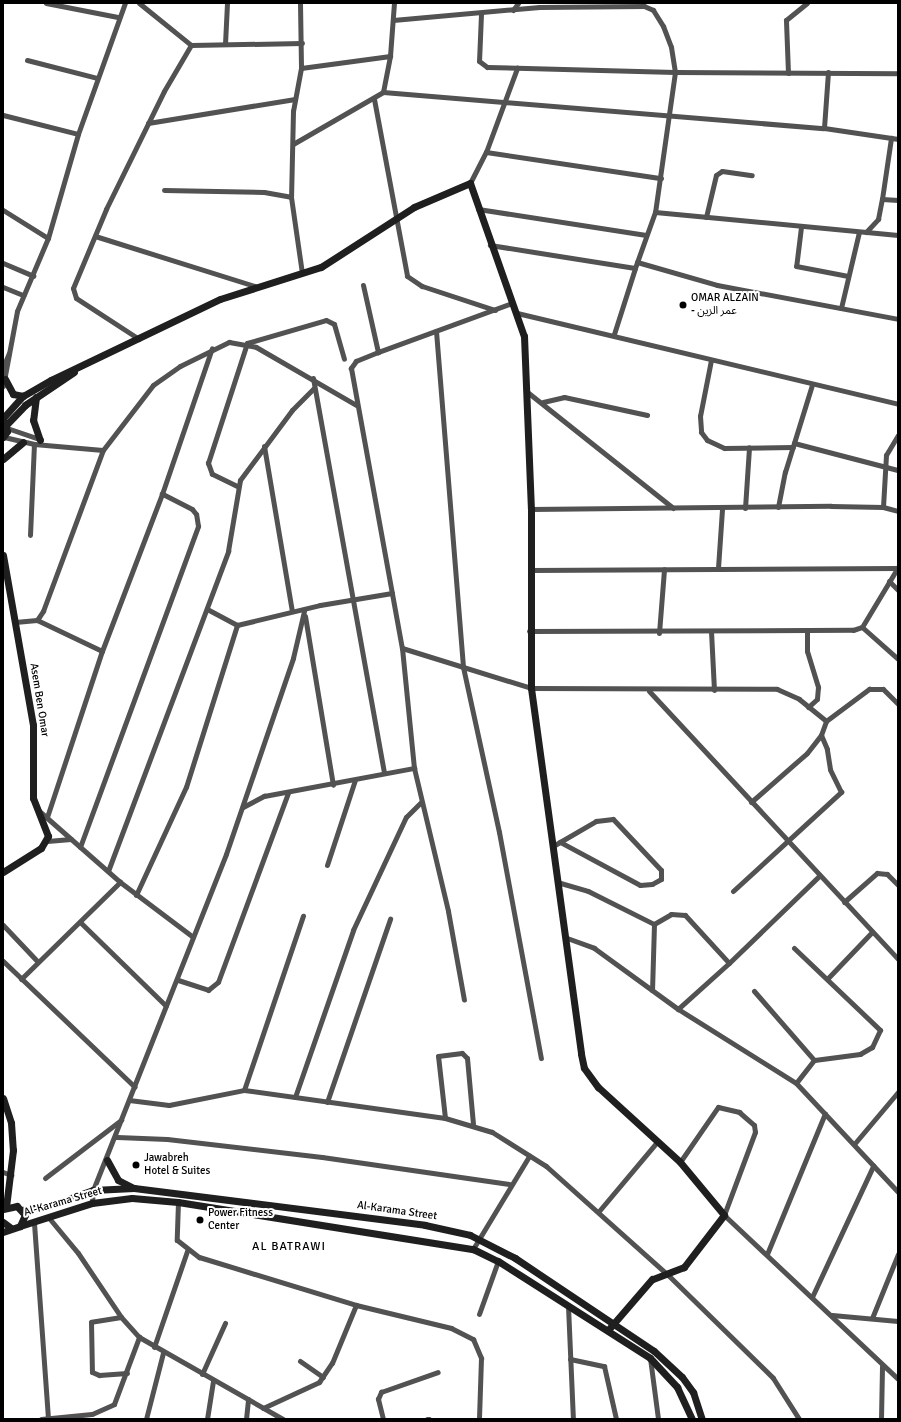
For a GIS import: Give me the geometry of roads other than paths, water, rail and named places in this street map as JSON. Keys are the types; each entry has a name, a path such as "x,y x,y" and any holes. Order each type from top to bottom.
{"street":[{"path":"46,3 118,17"},
{"path":"23,396 14,394 4,383 23,295 33,276 48,238 78,134 118,17 126,3"},
{"path":"139,3 191,45 302,43"},
{"path":"225,44 227,3"},
{"path":"300,3 302,43 301,68 295,99 291,197 302,273"},
{"path":"293,144 374,99 383,92 390,56 394,3"},
{"path":"513,10 518,3"},
{"path":"788,73 786,20 807,3"},
{"path":"393,20 481,14 513,10 648,7 666,33 675,72 655,212 646,234 614,334"},
{"path":"481,14 480,64 517,68 675,72 898,72"},
{"path":"138,339 73,295 75,282 148,123 191,45"},
{"path":"301,68 390,56"},
{"path":"27,60 97,78"},
{"path":"3,418 23,396 74,372 188,314 256,286 321,267 396,218 470,183 486,152 517,68"},
{"path":"824,128 828,72"},
{"path":"383,92 669,113 824,128 898,139"},
{"path":"148,123 295,99"},
{"path":"374,99 406,269 411,281 495,310"},
{"path":"3,115 78,134"},
{"path":"866,232 878,219 891,138"},
{"path":"486,152 661,178"},
{"path":"706,217 716,175 722,171 752,175"},
{"path":"470,183 489,245 517,313 526,348 526,391 531,509 529,631 531,688 557,844 557,882 567,938 584,1068 598,1087 680,1162 724,1215 768,1254 832,1315 882,1366 898,1379"},
{"path":"164,190 264,192 291,197"},
{"path":"882,199 898,200"},
{"path":"3,210 48,238"},
{"path":"478,210 646,234"},
{"path":"655,212 898,235"},
{"path":"801,227 796,266 848,276"},
{"path":"841,308 859,232"},
{"path":"95,236 256,286"},
{"path":"489,245 635,268"},
{"path":"637,262 717,285 898,319"},
{"path":"3,263 33,276"},
{"path":"363,285 378,352"},
{"path":"3,287 23,295"},
{"path":"464,1000 448,911 414,768 402,648 380,514 356,405 351,368 356,361 378,352 512,303"},
{"path":"517,313 614,334 812,385 898,404"},
{"path":"247,344 326,320 334,324 344,359"},
{"path":"436,331 463,667 499,832 541,1058"},
{"path":"37,620 103,450 147,391 212,348 229,342 247,344 312,378 356,405"},
{"path":"237,486 212,474 208,463 247,344"},
{"path":"47,817 102,651 162,494 212,348"},
{"path":"3,367 10,352"},
{"path":"711,360 700,416 701,432 717,446 749,447 794,445 898,470"},
{"path":"37,442 23,442 3,437 5,425 36,397 74,372"},
{"path":"312,378 350,599 366,665 384,772"},
{"path":"778,507 794,445 812,385"},
{"path":"108,871 231,542 237,486 264,446 314,388"},
{"path":"526,391 543,402 673,508"},
{"path":"543,402 560,396 647,415"},
{"path":"30,535 37,442 33,420 36,397"},
{"path":"5,425 37,442 49,445 103,450"},
{"path":"883,506 887,468 887,448 898,435"},
{"path":"3,459 23,442"},
{"path":"264,446 292,611"},
{"path":"745,508 749,447"},
{"path":"80,847 198,526 196,514 192,509 162,494"},
{"path":"531,509 722,509 883,506 898,511"},
{"path":"718,568 722,509"},
{"name":"Asem Ben Omar","path":"3,555 33,725 36,808 48,834 47,842"},
{"path":"530,570 897,567"},
{"path":"862,627 897,567"},
{"path":"659,633 664,569"},
{"path":"889,581 898,590"},
{"path":"207,609 236,626 292,611 304,611 350,599 392,592"},
{"path":"304,611 333,785"},
{"path":"92,1203 93,1190 117,1137 121,1120 166,1006 178,980 192,937 243,807 293,658 304,611"},
{"path":"15,622 37,620 102,651"},
{"path":"136,895 186,787 236,626"},
{"path":"529,631 659,633 711,631 807,631 862,627 898,659"},
{"path":"711,631 714,690"},
{"path":"807,631 807,651 818,687 816,699 808,707"},
{"path":"402,648 531,688 650,691 777,689 789,692 826,721"},
{"path":"751,802 807,753 821,735 826,721 868,689 883,689 898,704"},
{"path":"650,691 819,876 898,959"},
{"path":"733,891 789,843 841,792 830,769 827,749 821,735"},
{"path":"243,807 264,796 333,785 384,772 414,768"},
{"path":"327,865 355,780"},
{"path":"178,980 208,990 218,982 288,793"},
{"path":"295,1097 354,930 406,817 421,802"},
{"path":"36,808 120,882 192,937"},
{"path":"613,818 661,870 661,879 652,884 640,884 557,844 596,821 613,818"},
{"path":"3,872 47,842 71,839"},
{"path":"844,902 877,873 887,874 898,885"},
{"path":"678,1009 729,963 819,876"},
{"path":"21,979 37,961 80,922 120,882"},
{"path":"557,882 588,891 654,924"},
{"path":"654,924 671,914 685,915 729,963"},
{"path":"244,1090 303,916"},
{"path":"327,1102 390,919"},
{"path":"80,922 166,1006"},
{"path":"652,990 654,924"},
{"path":"3,925 37,961"},
{"path":"828,978 872,932"},
{"path":"567,938 594,948 678,1009 796,1083 855,1143 873,1166 898,1192"},
{"path":"794,948 828,978 880,1030 879,1036 872,1047 860,1054 814,1060 796,1083"},
{"path":"3,962 134,1087"},
{"path":"754,991 814,1060"},
{"path":"445,1118 438,1056 462,1053 467,1058 473,1124"},
{"path":"129,1100 169,1105 244,1090 445,1118 473,1124 508,1140 599,1211 668,1275 773,1378 799,1419"},
{"path":"855,1143 898,1092"},
{"path":"3,1098 11,1123 11,1175 4,1209"},
{"path":"608,1330 652,1279 668,1275 684,1267 724,1215 755,1132 754,1125 739,1112 718,1107 680,1162"},
{"path":"768,1254 825,1113"},
{"path":"45,1178 121,1120"},
{"path":"117,1137 167,1139 322,1156 509,1184"},
{"path":"599,1211 657,1142"},
{"path":"473,1249 509,1184 529,1156"},
{"path":"107,1160 118,1180 134,1188"},
{"path":"812,1297 873,1166"},
{"path":"3,1172 11,1175"},
{"path":"9,1185 15,1205 22,1210 25,1215 20,1226"},
{"name":"Al-Karama Street","path":"22,1210 52,1205 93,1190 134,1188 426,1225 478,1238 501,1250 654,1351 682,1377 693,1392 702,1419"},
{"name":"Al-Karama Street","path":"3,1232 11,1228 34,1223 92,1203 132,1198 178,1202 473,1249 498,1260 650,1358 677,1387 692,1419"},
{"path":"178,1202 175,1234 187,1251 258,1277 356,1306 451,1328 472,1338 481,1358 480,1419"},
{"path":"4,1209 15,1205"},
{"path":"49,1218 78,1253 121,1317 139,1337 163,1353 283,1419"},
{"path":"3,1222 11,1228"},
{"path":"34,1223 48,1418"},
{"path":"154,1347 187,1251"},
{"path":"872,1318 898,1254"},
{"path":"479,1314 498,1260"},
{"path":"263,1408 308,1390 323,1377 356,1306"},
{"path":"568,1306 573,1419"},
{"path":"832,1315 898,1321"},
{"path":"121,1317 91,1322 92,1372 99,1375 127,1373"},
{"path":"202,1374 225,1323"},
{"path":"42,1419 91,1416 114,1404 127,1373 139,1337"},
{"path":"146,1419 163,1353"},
{"path":"650,1358 658,1419"},
{"path":"570,1359 604,1366 616,1419"},
{"path":"300,1361 323,1377"},
{"path":"881,1419 882,1366"},
{"path":"383,1419 378,1399 382,1392 438,1372"},
{"path":"208,1419 213,1380"},
{"path":"246,1419 248,1399"}],"place":[{"name":"OMAR ALZAIN - عمر الزين","path":"683,305"},
{"name":"Jawabreh Hotel & Suites","path":"136,1165"},
{"name":"Power Fitness Center","path":"200,1220"}],"district":[{"name":"AL BATRAWI","path":"289,1247"}]}
